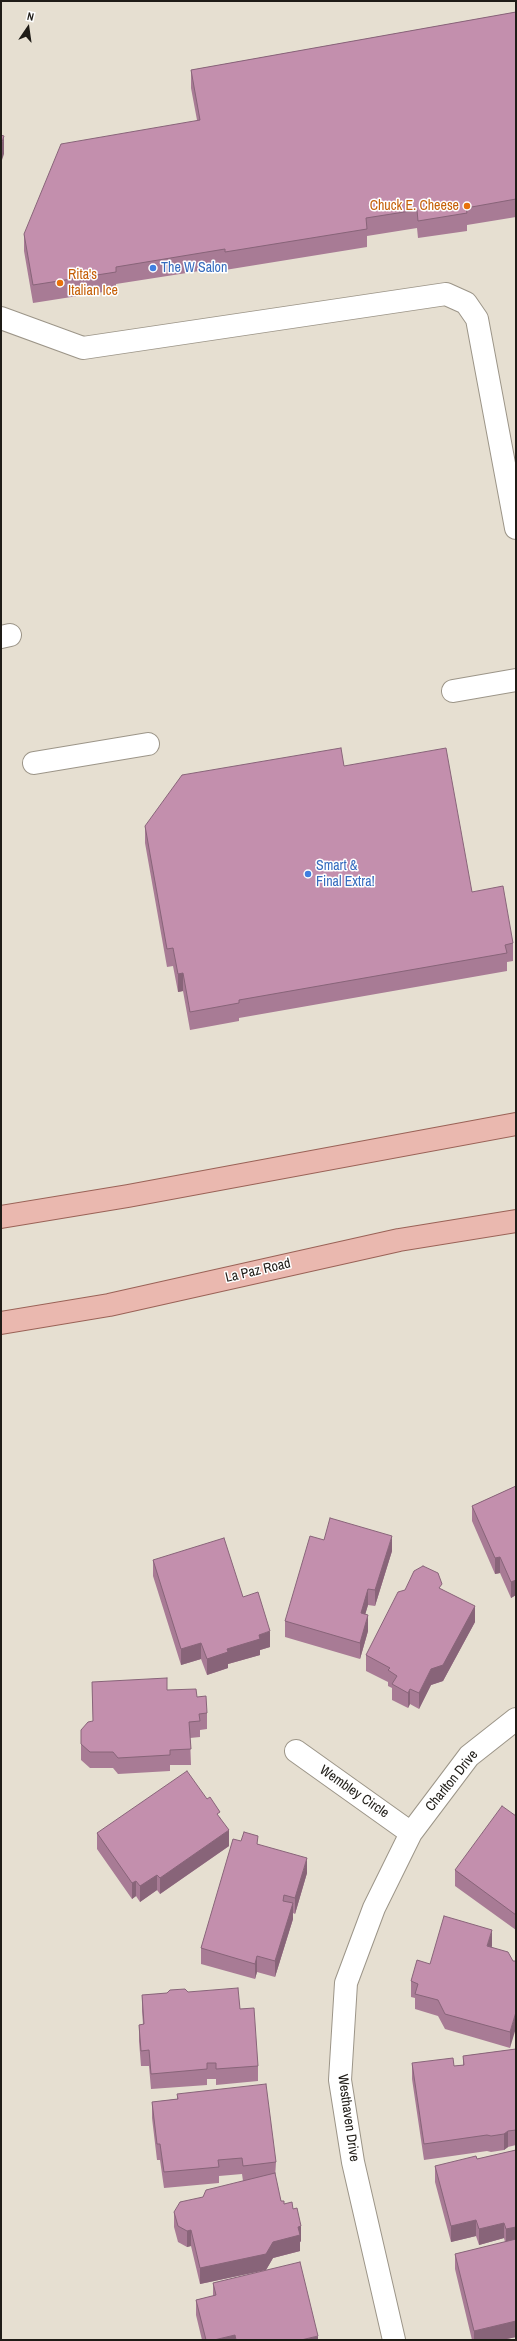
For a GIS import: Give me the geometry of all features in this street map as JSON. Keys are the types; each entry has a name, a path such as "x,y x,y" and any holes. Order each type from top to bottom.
{"main road":[{"path":"1,1217 128,1196 516,1124"},
{"name":"La Paz Road","path":"1,1323 109,1305 399,1240 516,1221"}],"street":[{"path":"1,318 83,348 446,294 466,303 477,319 516,528"},
{"path":"453,691 516,680"},
{"path":"34,763 148,744"},
{"name":"Charlton Drive","path":"411,1833 469,1756 516,1719"},
{"name":"Wembley Circle","path":"296,1751 411,1833"},
{"name":"Westhaven Drive","path":"394,2340 353,2162 340,2080 346,1983 374,1908 411,1833"}],"building":[{"path":"516,12 516,199 466,208 467,213 418,221 417,210 366,218 367,229 225,252 225,249 116,267 116,272 33,285 24,234 61,144 200,120 191,70"},
{"path":"1,135 4,136 1,145"},
{"name":"Smart & Final Extra!","path":"341,748 344,766 446,748 472,892 503,886 513,943 505,945 507,953 239,1000 239,1003 190,1012 183,973 178,974 173,948 167,949 145,826 182,775"},
{"path":"516,1486 516,1580 511,1582 500,1557 495,1558 472,1506"},
{"path":"330,1518 392,1536 375,1590 368,1589 361,1613 368,1615 360,1643 285,1621 310,1536 324,1540"},
{"path":"224,1538 243,1597 258,1592 270,1631 259,1635 260,1639 227,1649 228,1652 207,1659 201,1643 181,1649 153,1560"},
{"path":"423,1566 438,1573 442,1584 439,1588 475,1606 443,1665 431,1669 419,1693 410,1689 408,1693 392,1684 397,1676 388,1670 390,1668 366,1655 398,1592 405,1590 414,1571"},
{"path":"167,1678 167,1690 196,1689 197,1697 206,1696 207,1713 199,1714 200,1721 189,1722 191,1749 170,1750 170,1755 118,1758 113,1752 90,1752 81,1744 81,1730 88,1722 93,1721 92,1682"},
{"path":"187,1771 207,1799 210,1797 220,1812 217,1814 229,1830 160,1878 157,1875 140,1886 136,1881 132,1883 97,1833"},
{"path":"502,1806 516,1816 516,1915 455,1870"},
{"path":"244,1832 258,1836 257,1844 307,1858 295,1898 284,1895 283,1901 293,1903 275,1961 257,1956 255,1964 201,1948 233,1839 241,1841"},
{"path":"444,1916 492,1930 487,1946 508,1952 513,1961 516,1961 516,2012 510,2032 445,2014 438,2000 415,1994 418,1984 411,1981 417,1960 430,1964"},
{"path":"238,1988 240,2009 254,2008 258,2066 216,2069 216,2063 207,2063 207,2069 151,2074 149,2050 141,2051 139,2025 144,2024 142,1995 167,1993 170,1990 185,1989 188,1992"},
{"path":"516,2049 516,2130 491,2136 487,2135 424,2144 412,2063 453,2058 454,2066 464,2065 463,2056"},
{"path":"266,2084 276,2162 243,2166 242,2158 218,2160 219,2167 164,2172 160,2144 157,2144 152,2102 178,2099 177,2094"},
{"path":"516,2150 516,2227 506,2229 504,2223 479,2229 476,2220 451,2226 435,2166 476,2156 477,2159"},
{"path":"275,2173 281,2201 284,2201 284,2204 292,2202 293,2209 297,2208 301,2226 298,2227 300,2235 273,2242 266,2254 200,2268 191,2230 187,2231 178,2226 174,2212 180,2202 203,2197 206,2190"},
{"path":"516,2239 516,2321 474,2331 455,2254"},
{"path":"300,2262 318,2336 301,2340 236,2340 235,2335 214,2340 206,2340 196,2300 216,2295 213,2283"}],"place":[{"name":"Chuck E. Cheese","path":"467,206"},
{"name":"The W Salon","path":"153,268"},
{"name":"Rita's Italian Ice","path":"60,283"},
{"name":"Smart & Final Extra!","path":"308,874"}]}
